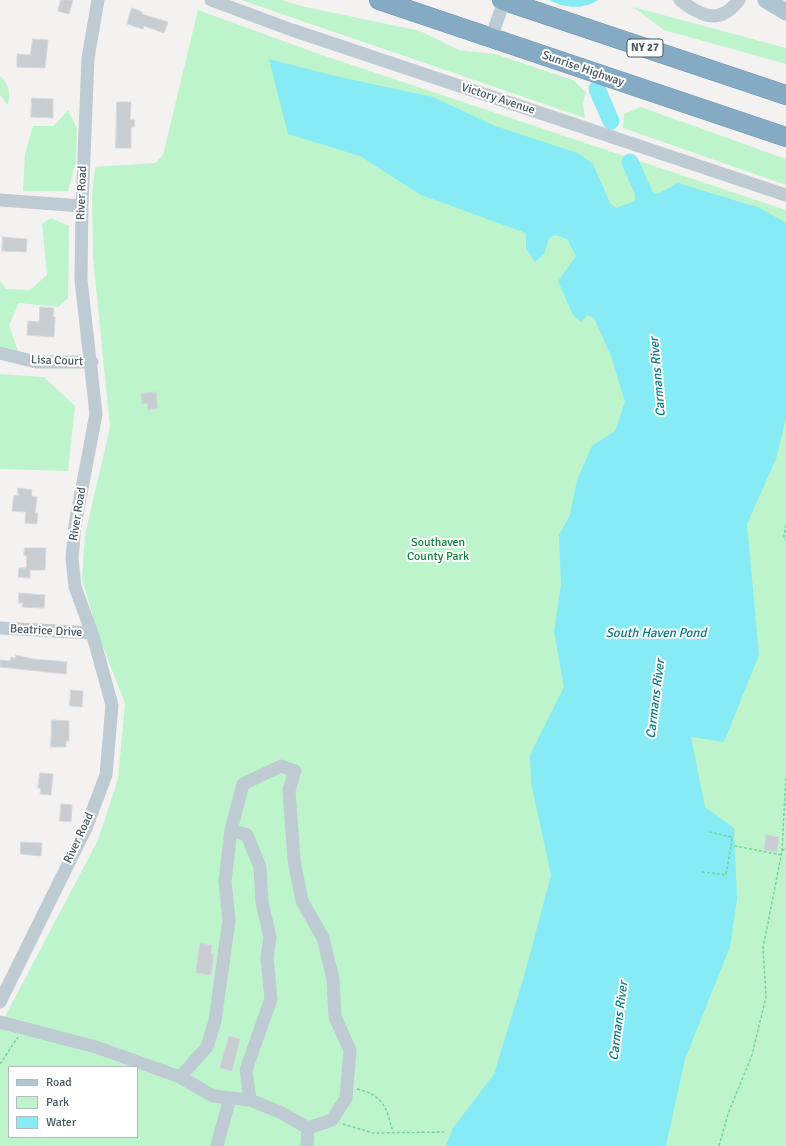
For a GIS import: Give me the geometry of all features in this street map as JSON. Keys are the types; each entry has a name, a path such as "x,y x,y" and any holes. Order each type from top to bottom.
{"highway":[{"name":"Sunrise Highway","path":"379,0 786,137"},
{"name":"NY 27","path":"503,0 786,95"}],"main road":[{"path":"766,0 786,12"}],"street":[{"name":"River Road","path":"0,1002 86,828 106,774 112,705 92,633 75,587 72,558 75,526 96,414 92,362 81,280 82,206 88,58 98,0"},
{"name":"Victory Avenue","path":"211,0 306,35 786,195"},
{"path":"491,38 503,0"},
{"path":"680,0 705,14 719,17 728,13 739,0"},
{"path":"0,200 82,206"},
{"name":"Lisa Court","path":"0,353 36,362 92,362"},
{"name":"Beatrice Drive","path":"0,628 92,633"},
{"path":"0,1022 96,1047 180,1077 213,1096 250,1100 280,1112 308,1128 332,1120 346,1098 350,1050 335,1017 333,979 323,938 302,901 294,860 289,790 295,771 281,766 243,784 231,830 225,881 229,920 215,1021 207,1047 180,1077"},
{"path":"231,830 247,835 260,867 262,902 270,937 267,957 270,1000 246,1070 250,1100"},
{"path":"217,1146 230,1098"},
{"path":"307,1146 308,1128"}],"path":[{"path":"786,525 784,536 786,541"},
{"path":"719,1146 728,1114 752,1056 766,997 763,948 782,851 786,776"},
{"path":"702,872 726,875 732,837 709,832"},
{"path":"731,845 781,855"},
{"path":"782,851 786,848"},
{"path":"0,1064 18,1038 20,1028"},
{"path":"346,1087 371,1092 387,1109 393,1133"},
{"path":"332,1120 373,1133 444,1132"}],"green space":[{"path":"241,0 282,0 301,6 420,31 459,50 495,54 573,80 586,92 583,104 585,118"},
{"path":"633,7 786,48 786,64 664,30"},
{"name":"Southaven County Park","path":"198,10 319,54 786,210 786,1146 0,1146 0,1026 98,840 118,779 125,703 99,637 82,579 85,535 110,427 93,257 92,195 95,167 155,163 163,155"},
{"path":"0,76 6,82 8,89 8,105 0,95"},
{"path":"641,107 786,159 786,185 623,128 624,114"},
{"path":"68,110 77,128 76,161 68,191 23,191 25,154 33,126 54,126"},
{"path":"51,218 69,226 68,298 58,307 19,303 9,325 18,351 0,346 0,281 6,289 30,290 47,275 42,224"},
{"path":"0,374 44,377 75,406 68,471 0,469"}],"water":[{"path":"549,0 598,0 580,7 574,7 561,5"},
{"name":"South Haven Pond","path":"269,59 335,76 433,97 495,126 578,153 593,164 610,203 616,208 635,201 636,194 648,188 650,191 658,194 678,183 760,208 786,223 786,418 776,459 747,524 759,655 724,742 691,737 705,807 734,828 737,899 730,947 685,1059 666,1146 446,1146 453,1128 494,1074 525,973 551,875 531,783 530,755 564,687 554,632 561,585 559,535 570,515 577,480 592,446 615,431 625,402 611,356 594,318 587,315 581,322 573,315 558,281 576,256 567,239 555,235 549,238 544,254 535,262 526,248 526,233 421,195 360,156 288,134"}],"building":[{"path":"61,0 73,0 69,14 58,11"},
{"path":"132,8 142,12 142,14 168,22 164,33 144,26 143,29 127,24"},
{"path":"33,39 48,40 45,68 17,67 17,54 30,55"},
{"path":"32,98 53,99 53,118 31,117"},
{"path":"117,102 131,102 130,120 135,120 134,127 131,127 131,148 116,148"},
{"path":"3,237 27,239 26,252 2,251"},
{"path":"40,307 54,308 54,337 27,335 28,321 39,322"},
{"path":"156,392 158,408 148,410 147,403 142,404 141,394"},
{"path":"18,488 32,490 31,496 37,497 35,513 38,513 37,524 25,523 26,512 12,511 14,495 18,496"},
{"path":"25,548 46,548 45,570 30,570 30,578 18,577 19,568 26,568 27,556 24,555"},
{"path":"19,593 45,595 44,608 22,607 23,603 19,603"},
{"path":"16,655 33,659 67,662 66,674 0,667 0,660 10,661 11,657 16,658"},
{"path":"71,690 83,691 82,707 70,706"},
{"path":"52,720 69,721 69,741 66,741 66,747 51,747"},
{"path":"40,773 53,774 51,795 40,794 41,788 38,788"},
{"path":"61,804 72,805 71,822 60,821"},
{"path":"766,835 779,837 777,852 764,850"},
{"path":"21,842 42,843 41,856 21,854"},
{"path":"200,943 212,945 211,954 214,954 211,975 196,973"},
{"path":"229,1036 240,1039 232,1071 220,1068"}],"waterway":[{"name":"Carmans River","path":"597,89 611,121"},
{"name":"Carmans River","path":"630,162 643,191 645,215"}]}
